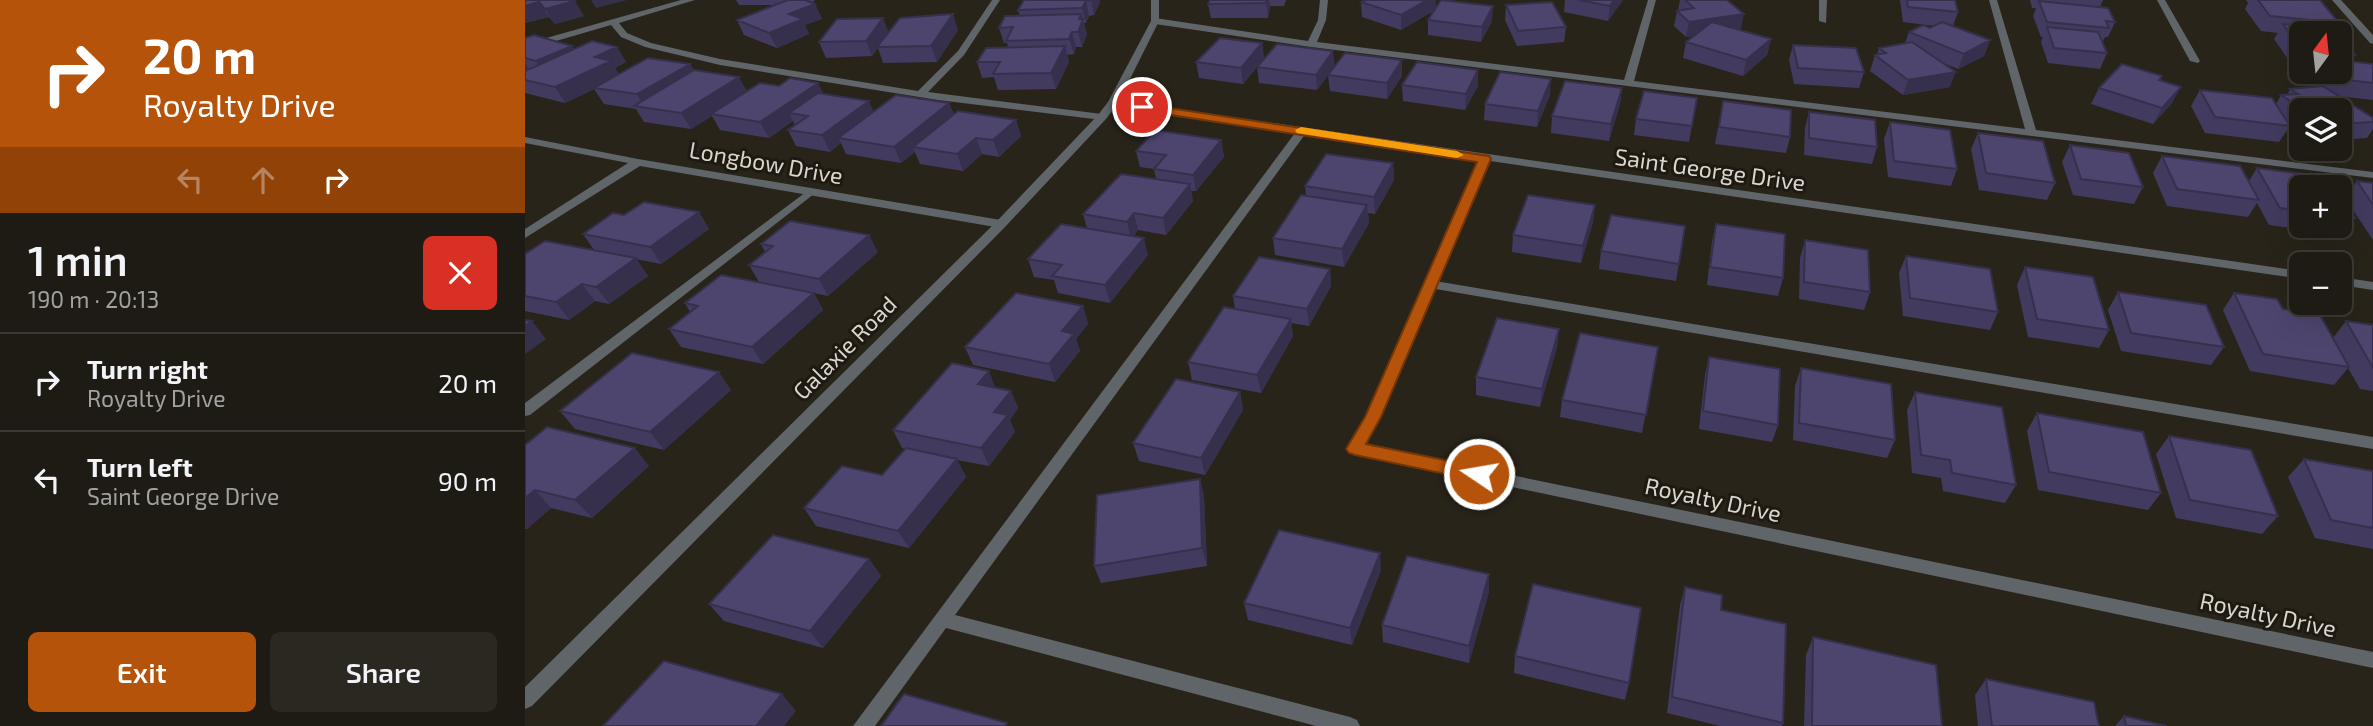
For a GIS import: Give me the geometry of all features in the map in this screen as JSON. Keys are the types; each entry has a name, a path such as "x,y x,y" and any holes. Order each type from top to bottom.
{"street":[{"path":"525,47 691,0"},
{"path":"921,94 961,53 996,0"},
{"name":"Galaxie Road","path":"525,700 1001,224 1102,117 1114,103 1155,22 1155,0"},
{"path":"1311,44 1322,20 1324,0"},
{"path":"1628,83 1652,0"},
{"path":"1823,0 1823,21"},
{"path":"1993,0 2031,132"},
{"path":"2161,0 2195,61"},
{"path":"2336,0 2373,41"},
{"path":"1155,22 1311,44 2373,175"},
{"path":"614,23 624,35 660,48 720,61 921,94 1102,117"},
{"name":"Saint George Drive","path":"1114,103 1485,159 2289,273"},
{"path":"863,726 1302,131"},
{"name":"Longbow Drive","path":"525,140 1001,224"},
{"name":"Royalty Drive","path":"1485,159 1373,417 1355,449 2373,660"},
{"path":"525,234 638,162"},
{"path":"525,411 810,192"},
{"path":"2352,283 2373,286"},
{"path":"1429,284 2373,443"},
{"path":"941,619 1350,726"}],"building":[{"path":"525,0 575,1 545,9 539,2 525,6"},
{"path":"788,0 805,0 815,4 789,14 803,19 769,33 737,20"},
{"path":"1024,0 1091,0 1086,1 1082,8 1018,10"},
{"path":"1210,0 1266,0 1266,3 1208,4"},
{"path":"1427,0 1401,15 1361,2"},
{"path":"1441,0 1493,6 1482,27 1428,20"},
{"path":"1578,0 1614,0 1610,6"},
{"path":"1685,0 1727,0 1744,14 1689,22 1677,11 1694,8"},
{"path":"1907,0 1955,0 1958,12 1908,7"},
{"path":"2258,0 2320,0 2337,21 2319,21 2270,16"},
{"path":"2039,1 2108,8 2115,22 2106,21 2109,28 2047,22"},
{"path":"1552,2 1566,27 1518,31 1506,5"},
{"path":"953,14 931,46 877,47 900,18"},
{"path":"1081,14 1079,19 1083,19 1078,32 1072,32 1069,39 1006,41 1013,27 999,28 1005,16"},
{"path":"883,18 866,41 819,42 837,19"},
{"path":"1712,22 1771,39 1746,60 1686,42"},
{"path":"1942,22 1990,40 1964,54 1909,32 1923,25 1930,28"},
{"path":"2047,27 2098,32 2107,53 2054,48"},
{"path":"534,35 572,46 536,61 525,58 525,38"},
{"path":"1220,38 1262,43 1241,68 1196,62"},
{"path":"592,41 617,47 595,57 611,61 555,87 525,80 525,71"},
{"path":"1912,42 1956,72 1908,80 1875,55 1886,53 1879,48"},
{"path":"1277,44 1333,51 1316,75 1257,67"},
{"path":"1793,45 1856,48 1864,72 1798,68"},
{"path":"1065,46 1051,73 993,74 1000,62 977,62 986,48"},
{"path":"1345,53 1402,60 1387,83 1328,75"},
{"path":"648,58 690,64 637,94 594,88"},
{"path":"2352,61 2373,64 2373,83 2352,81"},
{"path":"1417,62 1478,70 1466,94 1402,85"},
{"path":"2122,64 2162,76 2159,80 2181,87 2162,108 2099,88"},
{"path":"694,70 739,77 681,113 634,106"},
{"path":"1500,72 1551,79 1538,111 1485,104"},
{"path":"790,78 818,83 760,122 711,114 760,83 779,86"},
{"path":"1565,81 1622,88 1611,124 1552,116"},
{"path":"2323,86 2342,98 2289,98 2289,100 2281,95 2298,94 2290,89"},
{"path":"2200,90 2272,98 2289,126 2215,117"},
{"path":"1644,91 1697,98 1692,126 1636,119"},
{"path":"818,93 869,101 822,135 788,130 808,116 789,113"},
{"path":"896,95 949,103 894,147 838,138"},
{"path":"1723,101 1791,110 1790,137 1719,127"},
{"path":"2352,105 2373,118 2373,122 2352,123"},
{"path":"958,111 1016,120 993,140 976,138 957,154 913,147"},
{"path":"1809,112 1875,120 1877,147 1809,138"},
{"path":"1890,122 1950,130 1957,169 1894,161"},
{"path":"1155,130 1221,140 1193,175 1154,169 1166,155 1136,151"},
{"path":"1978,133 2043,141 2055,183 1986,173"},
{"path":"2070,145 2129,153 2143,187 2081,179"},
{"path":"1326,154 1393,163 1374,197 1305,186"},
{"path":"2162,156 2240,166 2259,200 2177,189"},
{"path":"2257,168 2312,175 2289,175 2289,209 2280,208"},
{"path":"1121,174 1190,184 1163,218 1134,213 1127,222 1083,214"},
{"path":"2357,181 2373,183 2373,205"},
{"path":"1301,195 1367,205 1342,249 1273,238"},
{"path":"1528,195 1595,205 1583,246 1513,235"},
{"path":"644,202 699,212 650,247 583,234 613,213 624,215"},
{"path":"1611,215 1685,226 1679,264 1601,251"},
{"path":"790,221 869,235 819,279 749,265 773,246 761,244"},
{"path":"1061,224 1144,238 1105,285 1052,276 1062,265 1028,259"},
{"path":"1716,224 1785,234 1783,278 1710,267"},
{"path":"1805,240 1868,250 1870,292 1804,282"},
{"path":"545,241 636,258 596,287 582,284 556,302 525,296 525,254"},
{"path":"1906,256 1990,269 1998,312 1910,298"},
{"path":"1259,257 1330,269 1307,309 1233,296"},
{"path":"2025,267 2093,277 2109,330 2037,319"},
{"path":"721,275 814,293 752,347 669,329 698,306 685,303"},
{"path":"2118,292 2206,305 2224,347 2131,333"},
{"path":"1016,293 1083,306 1062,331 1074,334 1049,364 965,347"},
{"path":"2234,293 2277,299 2283,309 2289,310 2289,315 2320,315 2349,367 2263,354"},
{"path":"1224,307 1291,319 1257,375 1188,362"},
{"path":"1497,318 1559,329 1542,389 1476,377"},
{"path":"2346,321 2373,325 2373,368"},
{"path":"1580,333 1658,347 1646,415 1562,400"},
{"path":"632,353 719,372 650,432 560,411"},
{"path":"1709,357 1780,369 1778,425 1703,411"},
{"path":"952,363 989,371 978,384 1011,391 994,412 1008,415 981,448 893,430"},
{"path":"1801,368 1891,384 1895,440 1799,423"},
{"path":"1176,379 1240,392 1201,458 1133,443"},
{"path":"1915,392 2002,407 2016,485 1952,473 1950,460 1921,455"},
{"path":"2037,413 2143,432 2161,493 2049,472"},
{"path":"547,427 635,448 575,500 535,490 525,498 525,445"},
{"path":"2169,436 2251,450 2278,516 2190,500"},
{"path":"906,448 957,459 898,531 804,508 842,466 882,475"},
{"path":"2304,459 2373,471 2373,528 2331,520"},
{"path":"1200,479 1202,548 1094,566 1097,495"},
{"path":"1279,530 1380,553 1350,628 1244,603"},
{"path":"773,535 869,559 810,631 709,604"},
{"path":"1407,556 1489,574 1469,646 1382,625"},
{"path":"1533,584 1641,608 1629,683 1515,656"},
{"path":"1685,587 1722,595 1721,610 1786,624 1783,723 1672,697"},
{"path":"1813,637 1936,665 1942,726 1812,726"},
{"path":"664,661 782,694 756,726 603,726"},
{"path":"1986,679 2094,702 2099,726 1992,726"},
{"path":"904,694 1007,723 1005,726 881,726"},
{"path":"2124,716 2167,726 2126,726"}],"slow traffic":[{"path":"1301,130 1457,155"}],"route":[{"path":"1142,107 1485,159 1373,417 1355,449 1479,474"}]}
